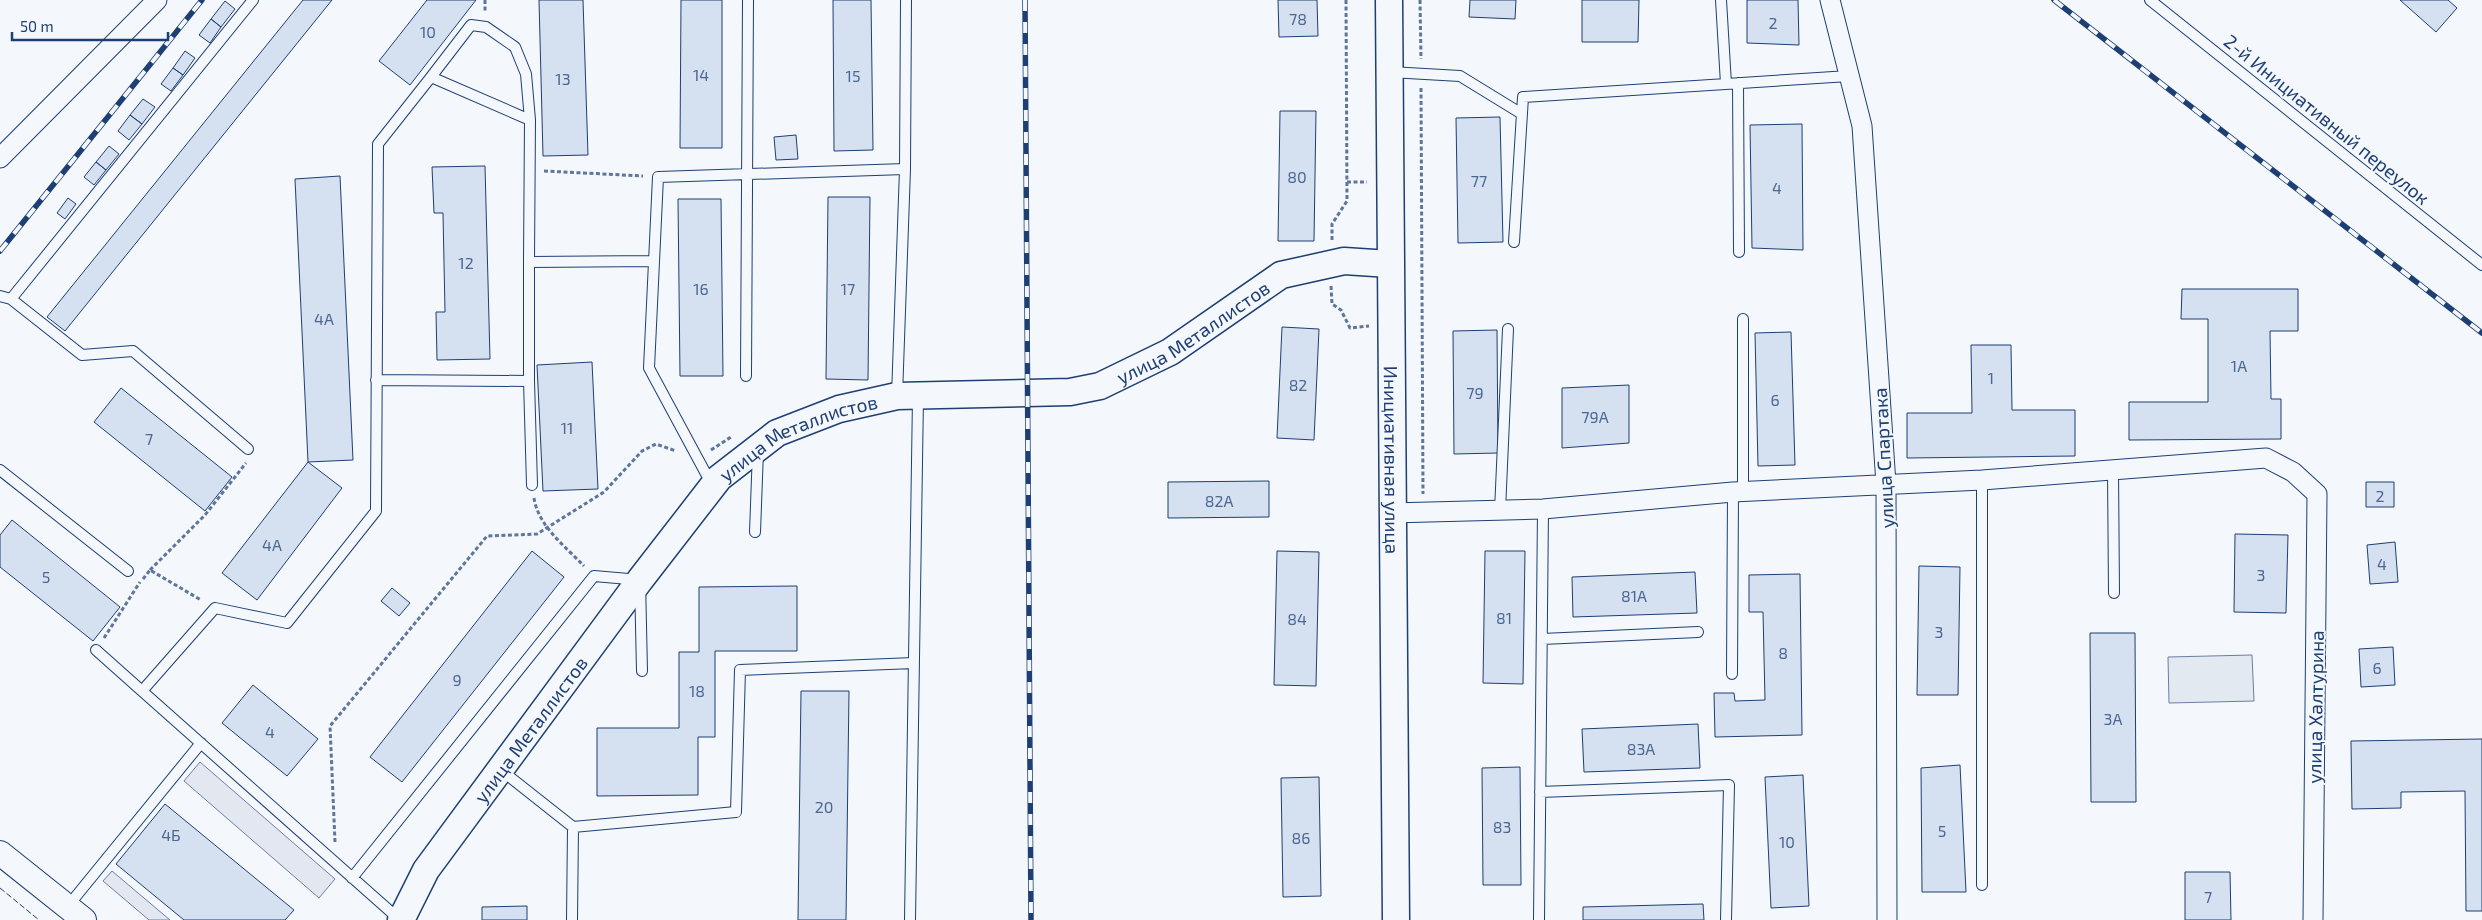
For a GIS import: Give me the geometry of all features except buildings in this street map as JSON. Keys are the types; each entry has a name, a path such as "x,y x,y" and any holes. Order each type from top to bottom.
{"main road":[{"name":"Инициативная улица","path":"1389,0 1391,513 1396,920"},
{"name":"улица Металлистов","path":"400,920 426,870 640,580 720,478 777,432 839,409 907,396 1070,392 1100,386 1170,352 1281,274 1344,261 1390,264"}],"street":[{"path":"0,158 157,0"},
{"name":"улица Спартака","path":"1830,0 1862,126 1886,484 1887,920"},
{"name":"улица Халтурина","path":"2113,470 2266,458 2293,472 2317,494 2313,920"},
{"path":"1391,513 1543,509 1738,492 1982,480 2113,470"},
{"path":"0,853 76,913"}],"lane":[{"path":"11,299 252,0"},
{"path":"746,376 748,0"},
{"path":"906,0 907,396 914,663 910,920"},
{"path":"1721,0 1726,84"},
{"name":"2-й Инициативный переулок","path":"2150,0 2482,265"},
{"path":"142,690 215,608 287,623 376,511 378,144 471,26 486,27 515,47 526,74 530,120 529,381 532,486"},
{"path":"1389,72 1460,76 1522,114"},
{"path":"1514,242 1523,97 1850,76"},
{"path":"431,77 530,120"},
{"path":"1738,83 1739,252"},
{"path":"713,487 649,368 658,177 905,170"},
{"path":"529,262 654,261"},
{"path":"0,296 11,299 82,356 134,351 248,449"},
{"path":"1732,674 1743,319"},
{"path":"1500,511 1508,329"},
{"path":"376,380 529,381"},
{"path":"755,532 758,448"},
{"path":"0,470 128,571"},
{"path":"2113,470 2114,593"},
{"path":"1982,480 1982,885"},
{"path":"1539,920 1543,509"},
{"path":"352,878 594,576 640,580 642,671"},
{"path":"1542,639 1698,632"},
{"path":"96,650 400,920"},
{"path":"501,770 574,827 736,812 740,670 914,663"},
{"path":"76,913 201,743"},
{"path":"1540,792 1729,785 1726,920"},
{"path":"572,920 574,827"}],"path":[{"path":"1346,0 1347,201 1332,224 1332,304 1341,310 1350,328 1423,318"},
{"path":"1420,0 1423,512"},
{"path":"530,170 658,177"},
{"path":"336,863 330,726 487,536 537,534 604,492 642,452 656,444 698,458 737,433"},
{"path":"96,650 150,570 205,515 248,461 248,449"},
{"path":"532,486 536,508 547,528 594,576"},
{"path":"150,570 215,608"},
{"path":"128,571 141,582"}],"shaded area":[{"path":"2252,655 2254,701 2169,703 2168,657"},
{"path":"200,762 335,879 319,898 184,781"},
{"path":"112,871 170,920 149,920 103,881"}],"railway":[{"path":"0,251 202,0"},
{"path":"1025,0 1031,920"},
{"path":"2054,0 2482,333"}],"fence":[{"path":"0,888 39,920"}]}
